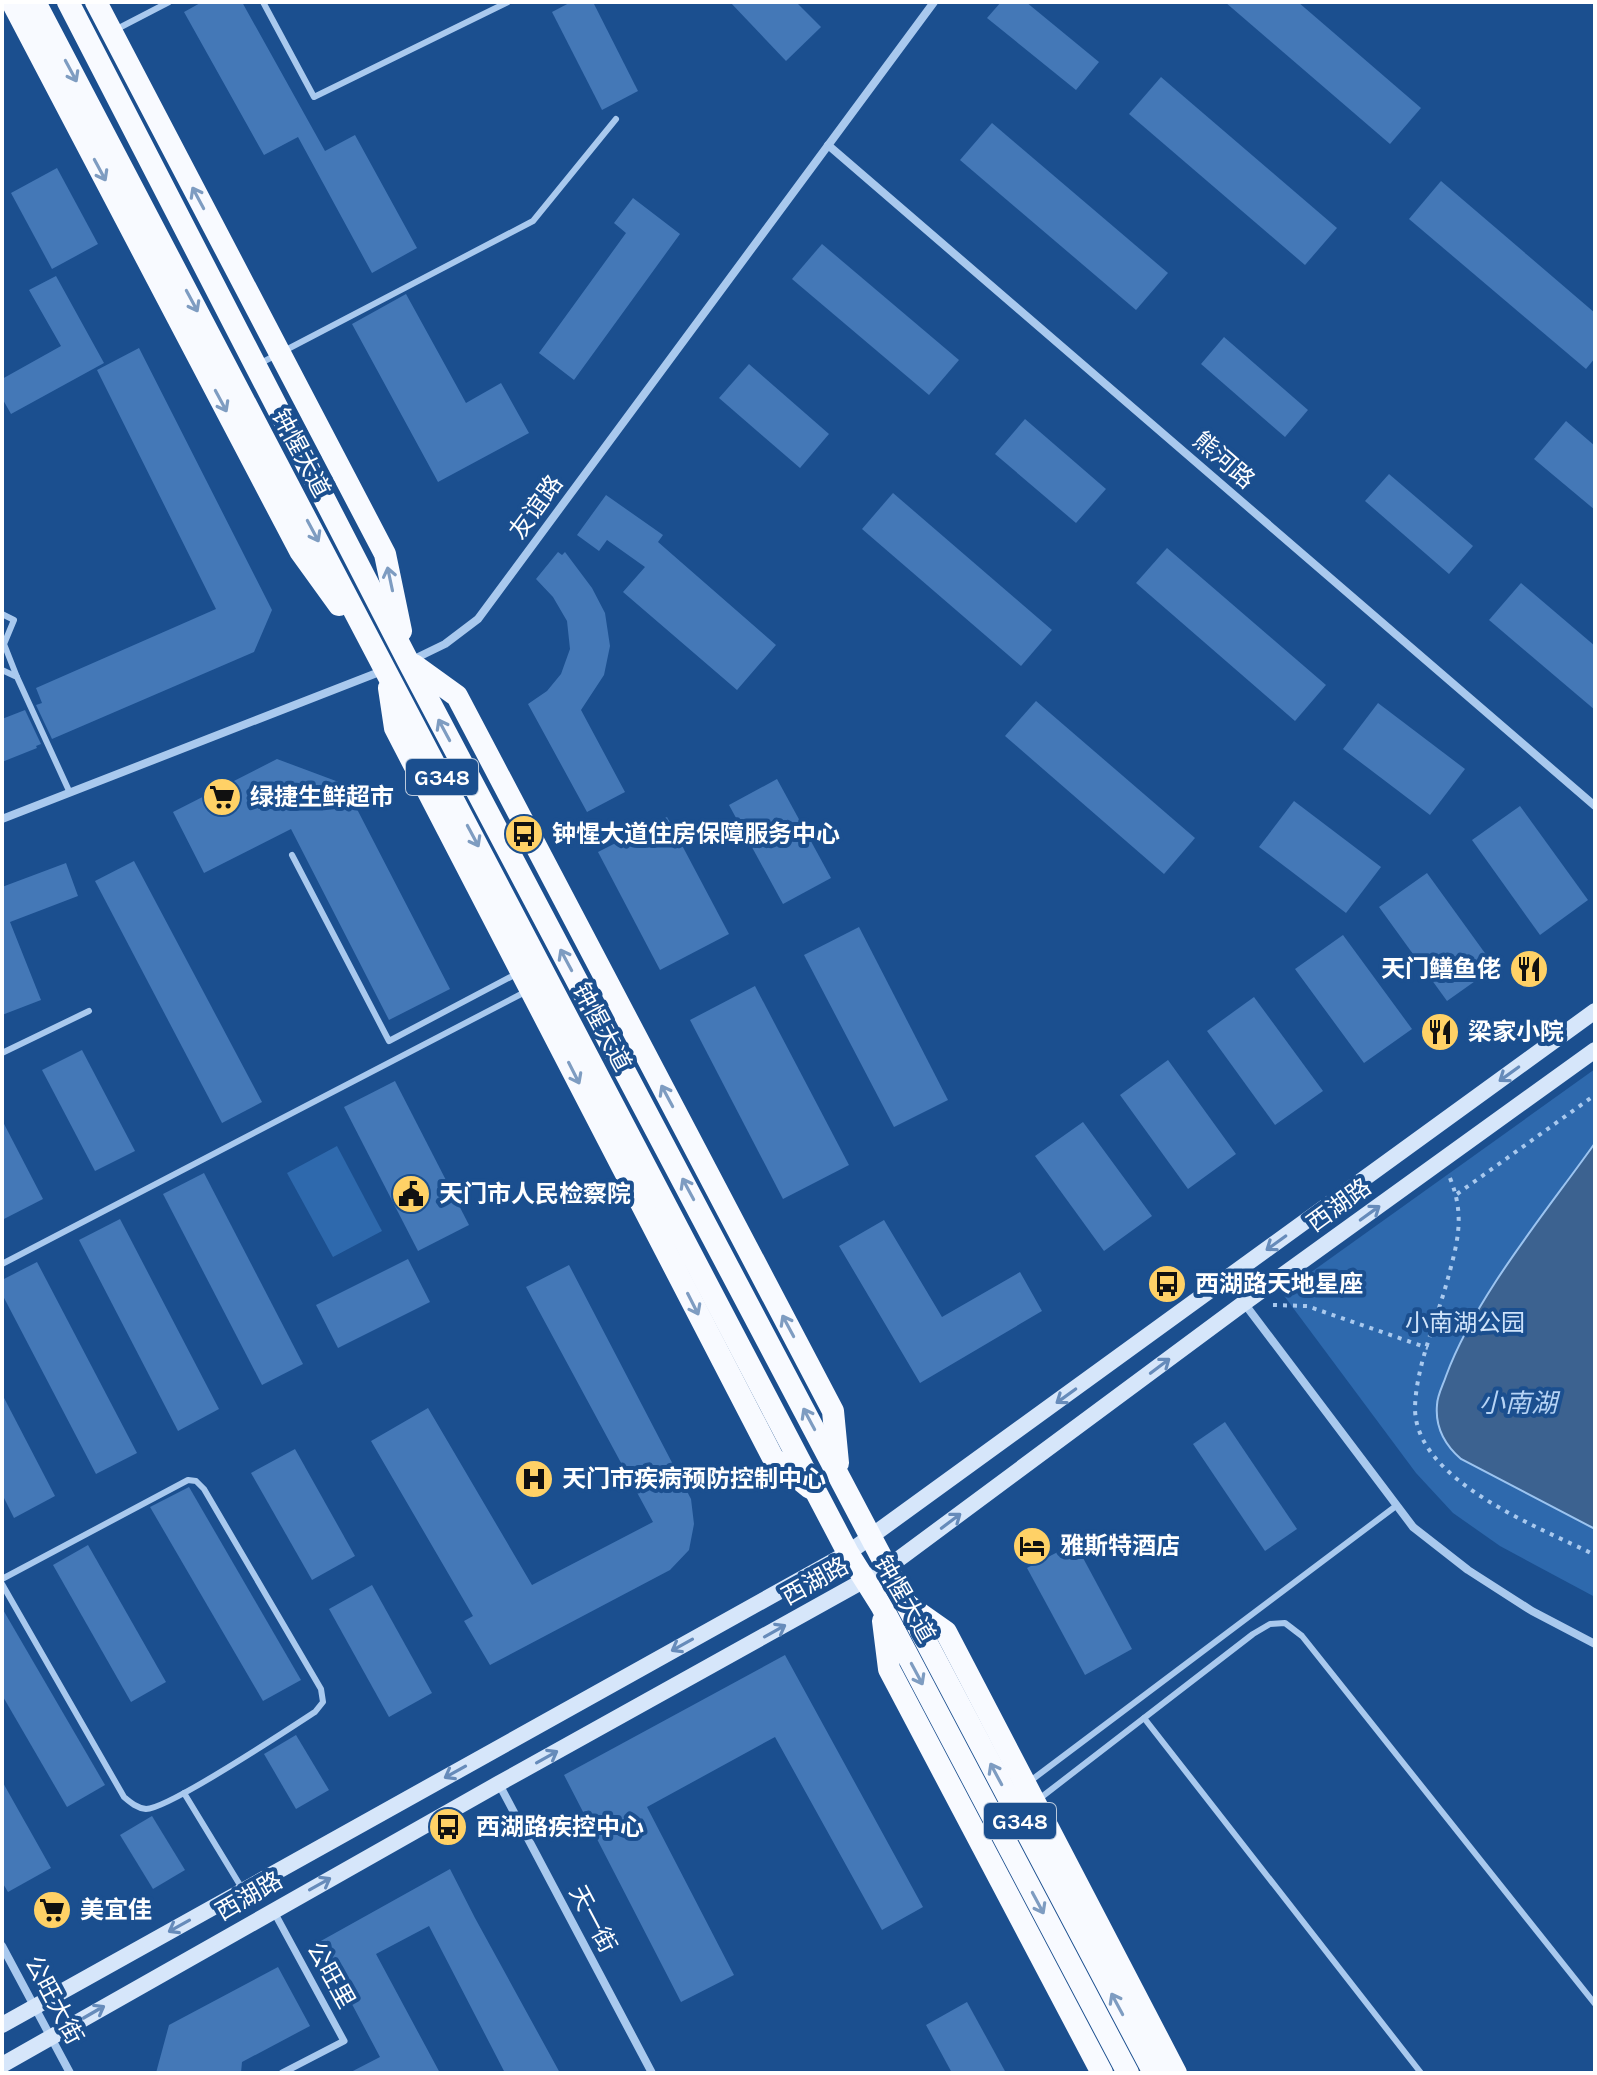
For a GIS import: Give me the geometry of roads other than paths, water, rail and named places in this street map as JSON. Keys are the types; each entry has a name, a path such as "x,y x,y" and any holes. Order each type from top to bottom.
{"highway":[{"path":"12,2 300,551 386,670 395,728 773,1458 817,1493"},
{"name":"钟惺大道","path":"35,2 848,1553 882,1607 1128,2073"},
{"name":"钟惺大道","path":"68,2 408,661 457,696 833,1411 840,1476 1154,2073"},
{"path":"96,2 385,554 408,661"},
{"path":"906,1604 946,1632 1176,2073"},
{"path":"882,1607 889,1669 1102,2073"}],"main road":[{"name":"西湖路","path":"2,2025 872,1538 1595,1011"},
{"name":"西湖路","path":"2,2065 888,1567 1244,1303 1595,1050"}],"street":[{"name":"友谊路","path":"2,819 408,661 445,644 478,619 934,2"},
{"name":"熊河路","path":"828,145 1595,806"},
{"path":"1244,1303 1413,1527 1468,1570 1532,1611 1595,1644"},
{"name":"天一街","path":"498,1784 652,2073"},
{"name":"公旺里","path":"273,1910 344,2041 282,2073"},
{"name":"公旺大街","path":"2,1946 70,2073"}],"lane":[{"path":"90,44 169,2"},
{"path":"263,2 314,97 508,2"},
{"path":"255,365 533,221 616,119"},
{"path":"2,614 14,620 4,644 70,793"},
{"path":"2,670 17,677"},
{"path":"292,855 389,1041 526,980"},
{"path":"2,1264 526,980"},
{"path":"2,1053 89,1011"},
{"path":"188,1480 196,1481 204,1489 321,1689 323,1702 315,1712 184,1793 160,1806 146,1809 133,1805 124,1797 2,1582 188,1480"},
{"path":"1030,1793 1396,1506"},
{"path":"1030,1793 1144,1718 1253,1634 1270,1624 1285,1623 1302,1636 1595,2004"},
{"path":"1144,1718 1421,2073"},
{"path":"184,1793 243,1890"}],"water":[{"name":"小南湖","path":"1595,1143 1595,1529 1461,1459 1442,1435 1437,1413 1438,1398 1446,1376 1475,1316 1513,1256"}],"place":[{"name":"绿捷生鲜超市","path":"222,797"},
{"name":"钟惺大道住房保障服务中心","path":"524,834"},
{"name":"天门鳝鱼佬","path":"1529,969"},
{"name":"梁家小院","path":"1440,1032"},
{"name":"天门市人民检察院","path":"411,1194"},
{"name":"西湖路天地星座","path":"1167,1284"},
{"name":"天门市疾病预防控制中心","path":"534,1479"},
{"name":"雅斯特酒店","path":"1032,1546"},
{"name":"西湖路疾控中心","path":"448,1827"},
{"name":"美宜佳","path":"52,1910"}],"park label":[{"name":"小南湖公园","path":"1465,1323"}]}
